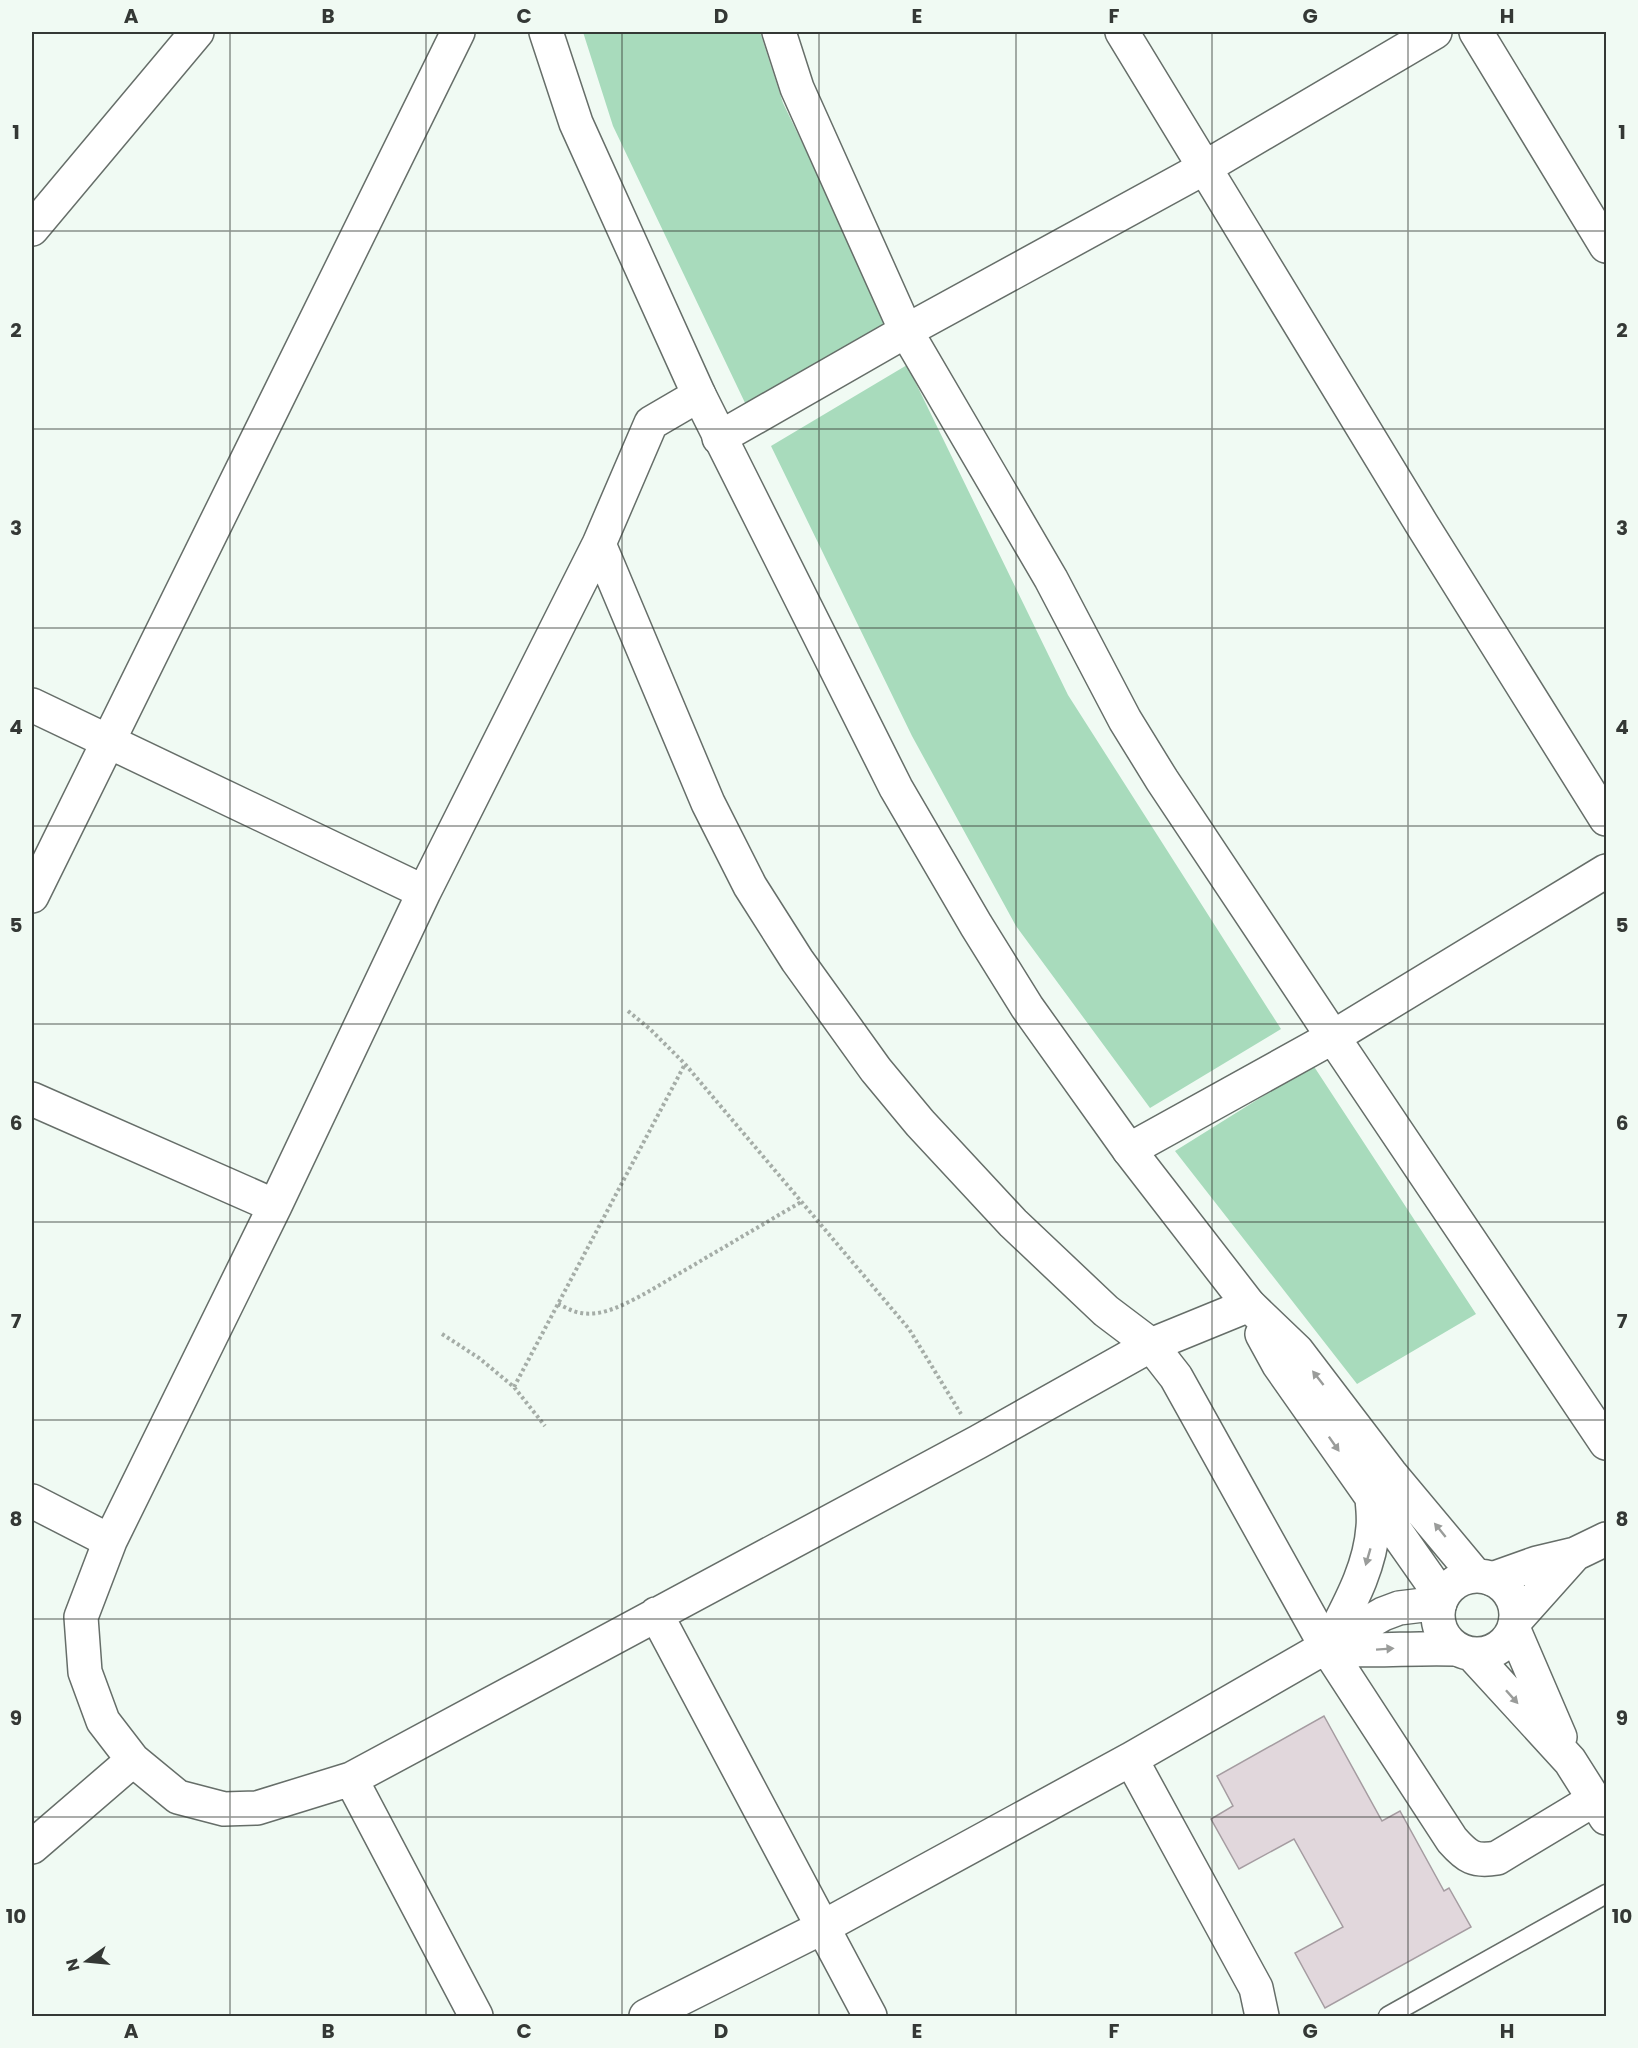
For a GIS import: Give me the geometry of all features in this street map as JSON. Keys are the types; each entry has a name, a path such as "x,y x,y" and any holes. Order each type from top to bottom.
{"street":[{"path":"32,896 458,32"},
{"path":"546,32 576,123 719,438 896,788 971,915 1027,1007 1130,1150 1249,1305 1297,1351 1390,1473 1484,1577 1508,1591 1513,1600 1515,1625 1570,1761"},
{"path":"779,32 796,88 906,331 1051,579 1125,720 1162,780 1606,1443"},
{"path":"1122,32 1421,523 1606,819"},
{"path":"719,438 906,331 1204,168 1435,32"},
{"path":"1476,32 1606,246"},
{"path":"32,229 180,39"},
{"path":"699,395 651,423 599,544 424,892 275,1206 110,1541 81,1617 85,1672 103,1721 133,1760 178,1797 224,1809 257,1808 351,1779 978,1442 1150,1346 1249,1305"},
{"path":"599,544 708,803 750,886 796,960 876,1070 920,1124 1013,1223 1106,1311 1150,1346 1176,1377 1327,1648 1452,1840 1471,1858 1483,1860 1497,1858 1601,1808 1570,1761 1464,1652 1446,1640 1437,1616 1441,1600 1456,1582 1575,1554 1606,1539"},
{"path":"32,705 110,740 424,892"},
{"path":"1130,1150 1333,1037 1606,871"},
{"path":"32,1100 275,1206"},
{"path":"1249,1305 1279,1365 1441,1600"},
{"path":"1327,1648 1361,1578 1370,1552 1374,1526 1372,1499"},
{"path":"32,1501 110,1541"},
{"path":"1327,1648 1350,1651 1402,1648 1485,1654 1497,1649 1507,1641 1515,1625 1575,1554"},
{"path":"646,2016 823,1927 1131,1759 1383,1614 1399,1608 1441,1600"},
{"path":"656,1614 870,2016"},
{"path":"1131,1759 1256,1988 1263,2016"},
{"path":"32,1847 133,1760"},
{"path":"351,1779 476,2016"}],"lane":[{"path":"1388,2016 1606,1894"}],"path":[{"path":"628,1011 685,1064 909,1329 978,1442"},
{"path":"514,1387 685,1064"},
{"path":"558,1304 581,1313 602,1312 622,1305 801,1202"},
{"path":"442,1334 479,1358 514,1387 545,1426"}],"green space":[{"path":"583,32 760,32 783,103 889,323 747,407 613,126"},
{"path":"907,365 1068,695 1281,1029 1150,1108 1016,926 912,736 771,446"},
{"path":"1313,1065 1476,1314 1357,1384 1175,1151"}],"building":[{"path":"1324,1716 1382,1821 1400,1811 1444,1891 1449,1888 1471,1927 1325,2008 1295,1953 1343,1927 1294,1839 1239,1869 1211,1819 1233,1806 1217,1776"}]}
